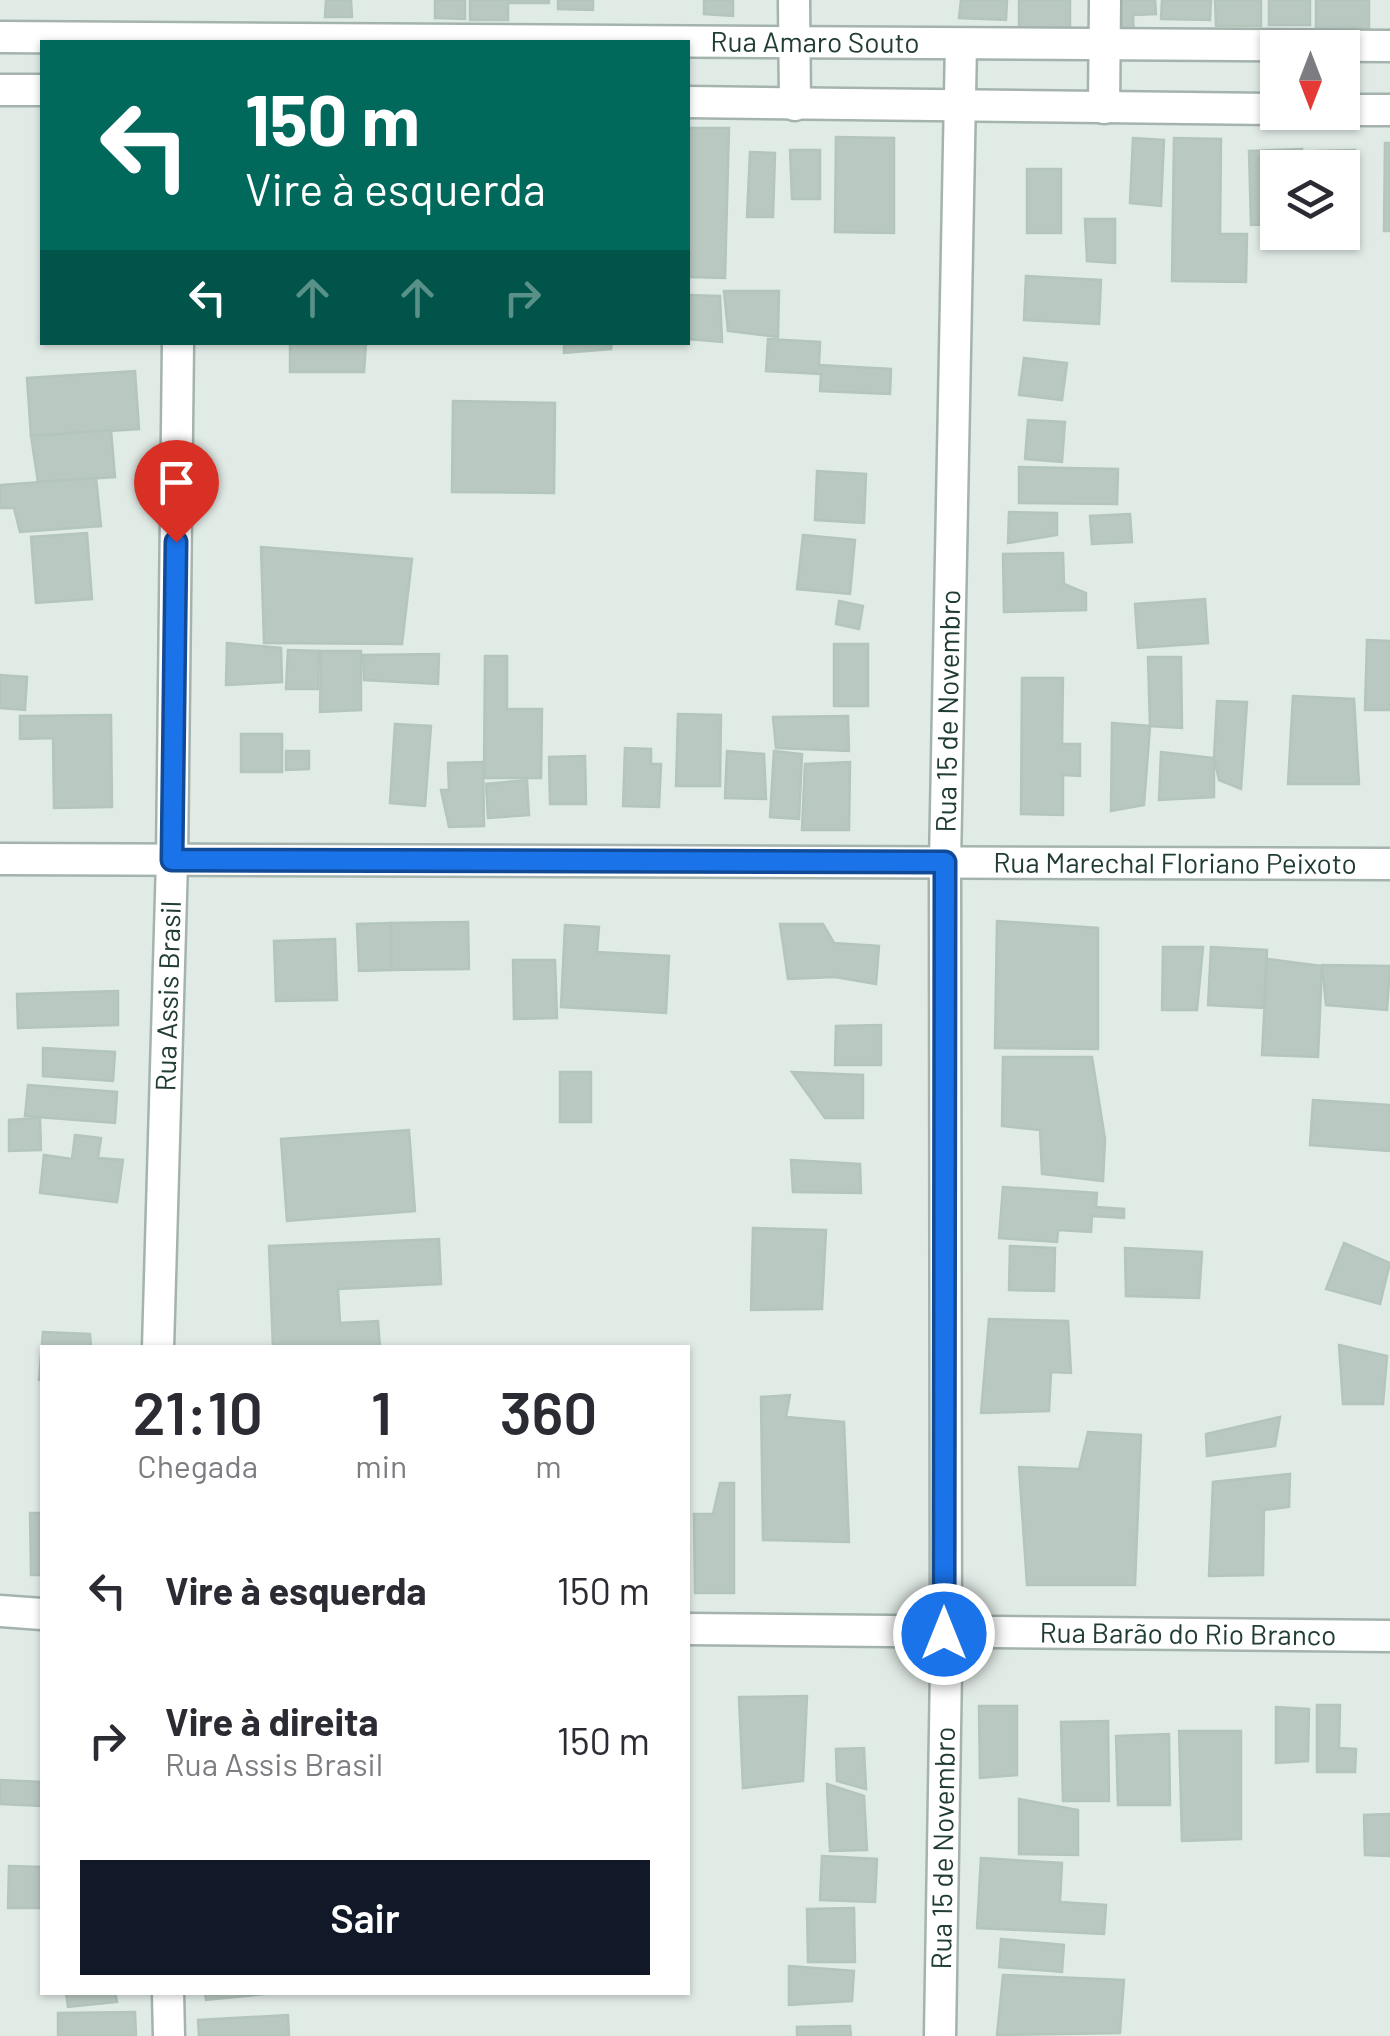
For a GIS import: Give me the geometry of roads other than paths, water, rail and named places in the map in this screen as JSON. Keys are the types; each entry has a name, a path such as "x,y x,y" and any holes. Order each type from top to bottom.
{"street":[{"path":"794,0 795,105"},
{"path":"1104,108 1105,0"},
{"name":"Rua Amaro Souto","path":"0,37 794,39 1105,46 1390,46"},
{"name":"Rua 15 de Novembro","path":"940,2036 945,862 961,44"},
{"path":"0,90 40,90"},
{"path":"690,102 1260,110"},
{"path":"1360,110 1390,110"},
{"name":"Rua Assis Brasil","path":"158,1345 172,860 178,345"},
{"name":"Rua Marechal Floriano Peixoto","path":"0,860 1390,864"},
{"path":"0,1612 40,1614"},
{"name":"Rua Barão do Rio Branco","path":"690,1630 1390,1636"},
{"path":"168,1995 170,2036"}]}
